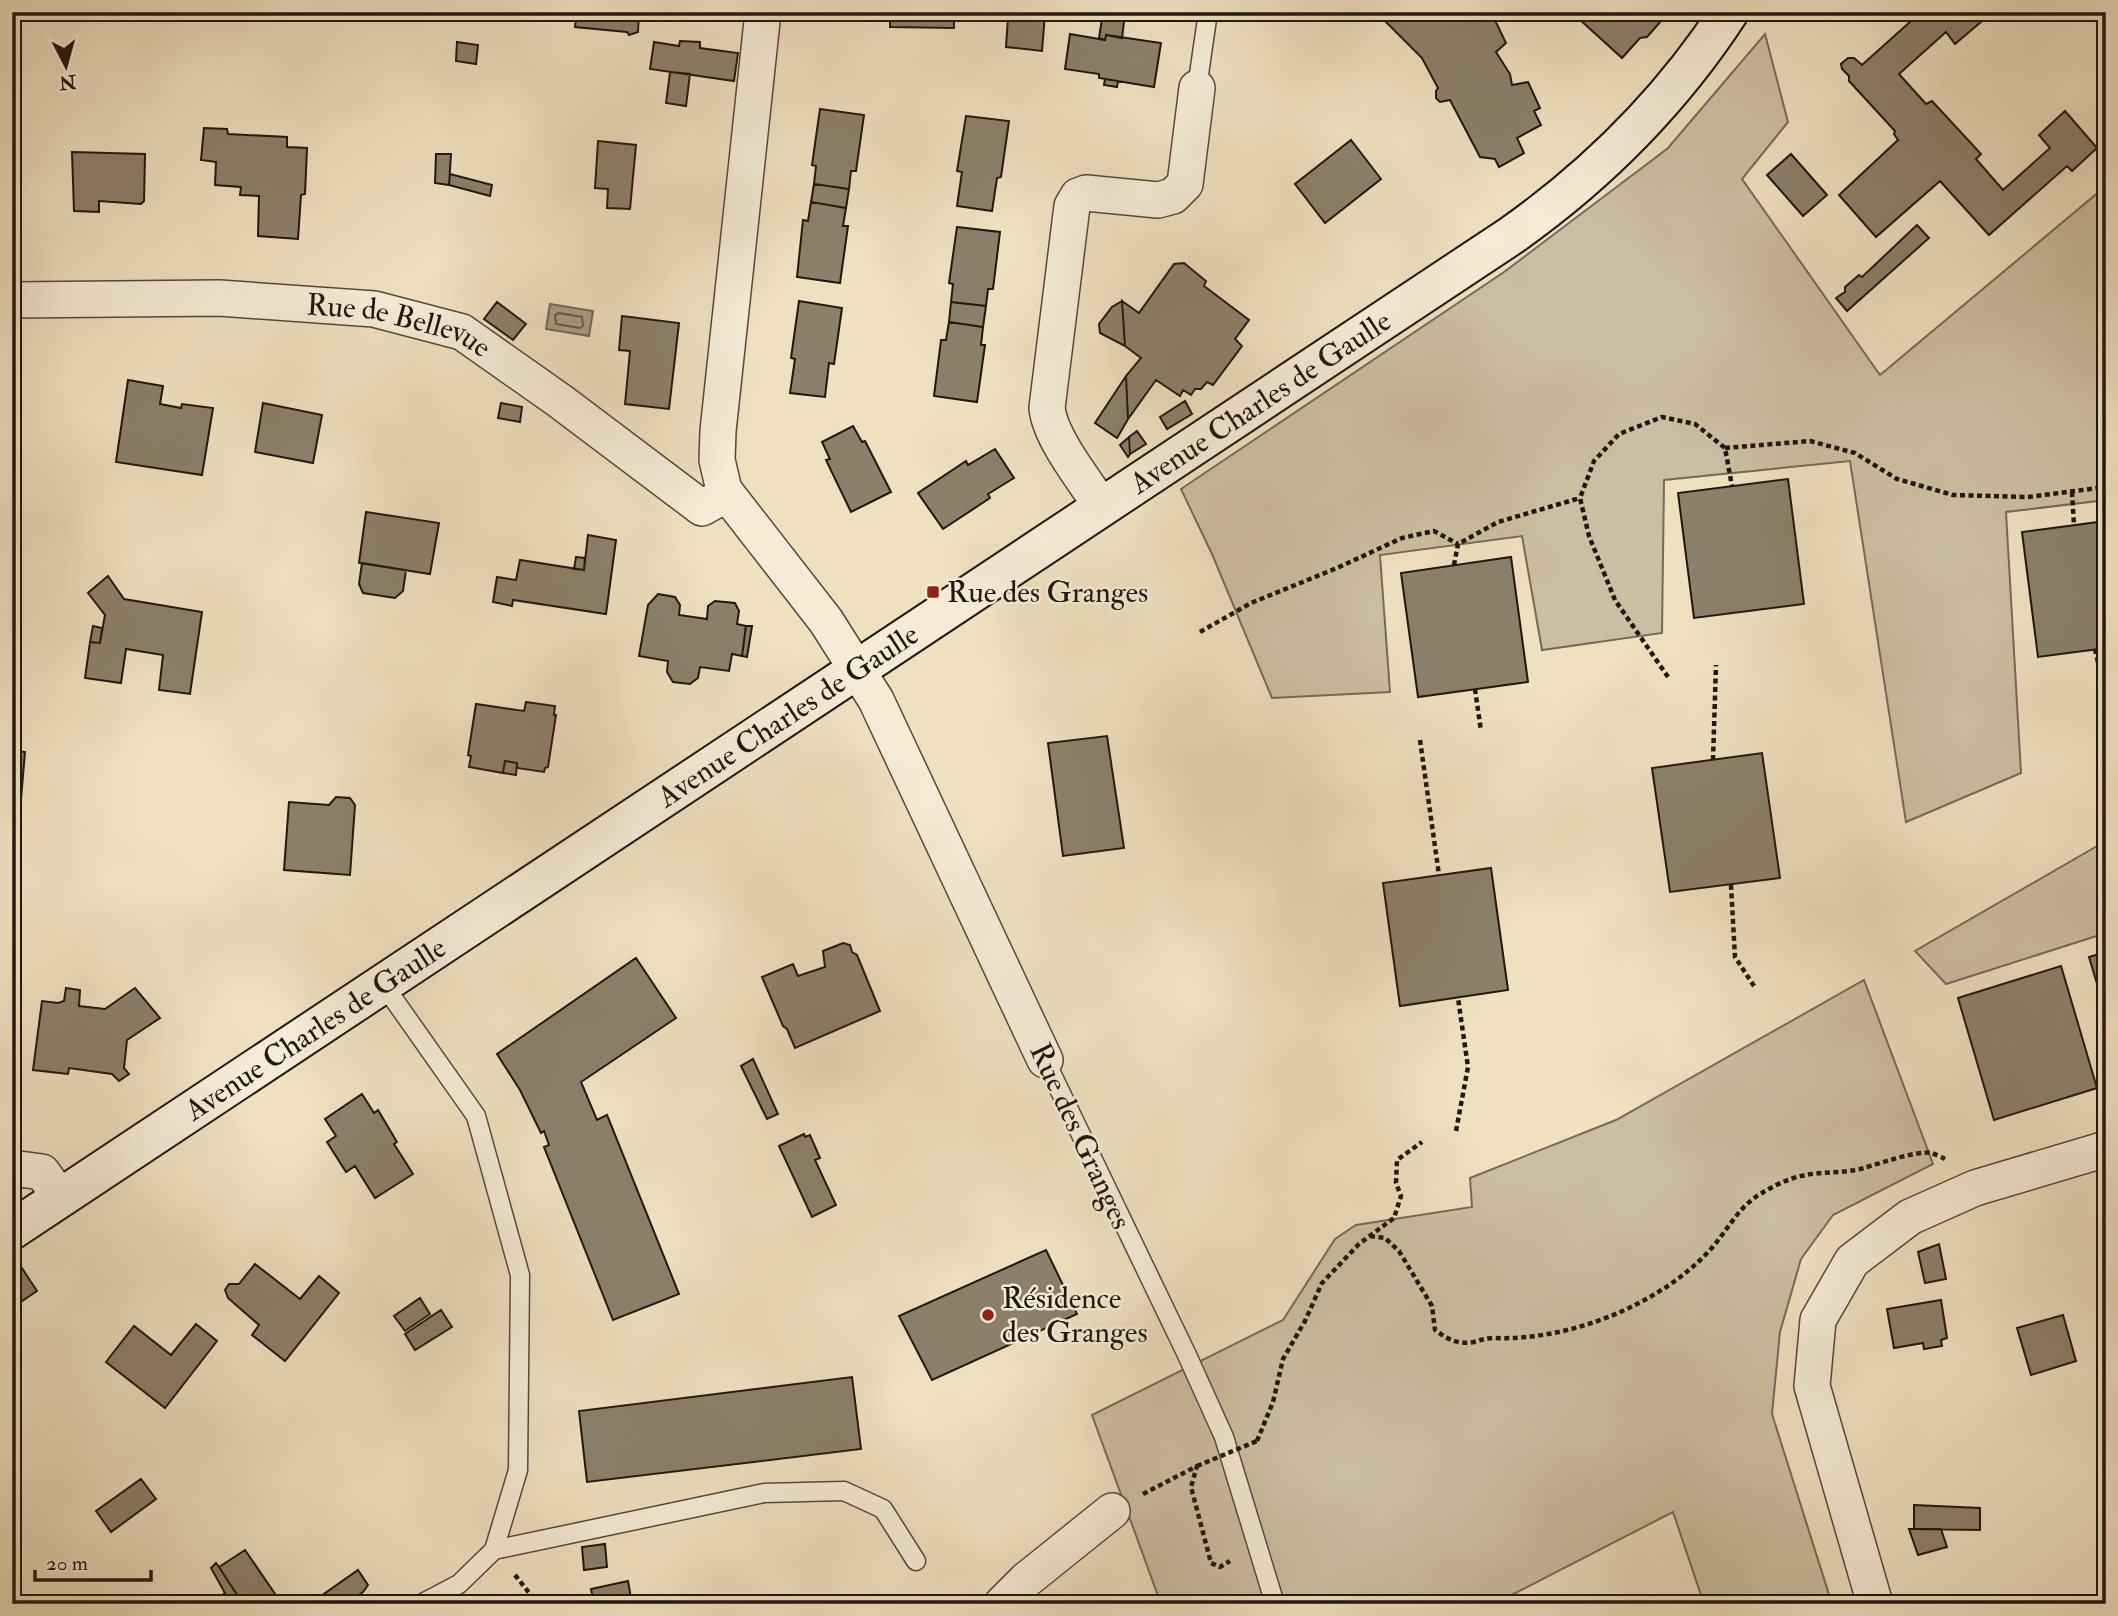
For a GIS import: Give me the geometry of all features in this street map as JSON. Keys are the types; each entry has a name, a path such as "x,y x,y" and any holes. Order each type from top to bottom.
{"main road":[{"name":"Avenue Charles de Gaulle","path":"12,1230 1550,208 1584,180 1659,106 1729,12"}],"street":[{"name":"Rue des Granges","path":"762,12 718,431 719,478 727,494 826,621 876,701 1045,1060"},
{"path":"1102,507 1048,422 1047,408 1072,206 1078,196 1086,193 1158,200 1173,196 1185,184 1197,88"},
{"name":"Rue de Bellevue","path":"12,300 219,298 374,309 462,331 702,508 727,494"},
{"path":"1875,1604 1812,1386 1818,1320 1852,1261 1910,1217 1975,1188 2106,1149"},
{"path":"12,1168 42,1172 61,1198"},
{"path":"1002,1604 1026,1580 1112,1511"}],"lane":[{"path":"1197,88 1208,12"},
{"path":"383,984 476,1116 520,1275 519,1470 494,1550 459,1584 421,1604"},
{"name":"Rue des Granges","path":"1045,1060 1224,1437 1275,1604"},
{"path":"494,1550 764,1493 844,1491 883,1508 916,1561"}],"path":[{"path":"1668,677 1615,600 1589,536 1580,498 1594,461 1619,434 1662,417 1695,424 1725,448 1732,486"},
{"path":"1725,448 1810,441 1855,453 1897,479 1954,495 2028,497 2106,486"},
{"path":"2072,492 2074,525"},
{"path":"1458,544 1498,522 1580,498"},
{"path":"1200,632 1251,603 1402,538 1434,531 1458,544"},
{"path":"1454,565 1458,544"},
{"path":"2095,649 2106,698"},
{"path":"1713,760 1716,665"},
{"path":"1475,689 1481,731"},
{"path":"1420,740 1439,875"},
{"path":"1731,885 1735,957 1754,986"},
{"path":"1456,1131 1468,1067 1458,998"},
{"path":"1112,1511 1197,1466 1257,1441 1273,1402 1283,1359 1305,1321 1322,1283 1359,1244 1394,1218 1401,1195 1396,1183 1397,1160 1422,1142"},
{"path":"1370,1236 1385,1238 1399,1251 1432,1306 1435,1330 1450,1341 1471,1343 1487,1338 1514,1339 1575,1329 1610,1316 1679,1281 1712,1249 1723,1231 1760,1193 1800,1176 1857,1170 1929,1152 1945,1159"},
{"path":"1197,1466 1191,1486 1211,1563 1220,1567 1230,1563 1228,1551"}],"shaded area":[{"path":"1765,34 1788,122 1742,179 1880,375 2106,186 2106,500 2006,512 2021,773 1906,822 1850,461 1664,480 1662,633 1542,650 1522,536 1380,555 1390,692 1272,698 1212,554 1181,489 1504,272 1668,148"},
{"path":"2106,841 2106,933 1946,984 1915,951"},
{"path":"1864,980 1933,1164 1833,1215 1801,1259 1780,1332 1772,1414 1832,1604 1704,1604 1673,1512 1494,1604 1161,1604 1092,1415 1283,1320 1335,1239 1356,1225 1472,1207 1470,1178 1616,1120"}],"water":[{"path":"550,304 593,311 589,336 546,329"}],"building":[{"path":"577,12 639,12 638,32 629,35 627,32 575,27"},
{"path":"890,12 954,12 954,28 890,27"},
{"path":"1020,12 1045,14 1042,51 1006,47 1008,17 1020,18"},
{"path":"1103,12 1125,13 1122,38 1106,35 1105,40 1099,38"},
{"path":"1477,12 1484,20 1493,16 1506,43 1496,52 1510,74 1512,85 1528,82 1540,108 1534,111 1541,125 1517,138 1524,153 1499,167 1495,159 1480,157 1450,100 1440,102 1436,98 1438,88 1422,58 1382,18 1374,19 1370,13"},
{"path":"1578,12 1669,12 1647,37 1640,38 1622,58 1578,18"},
{"path":"1921,12 1975,12 1982,21 1955,44 1946,32 1899,74 1926,104 1932,101 1981,154 1976,159 2003,190 2050,148 2039,135 2065,111 2097,148 2072,171 2067,166 1989,235 1940,181 1876,237 1839,195 1898,140 1895,131 1849,81 1849,76 1841,64 1848,58 1854,58 1862,65"},
{"path":"1070,34 1105,40 1106,35 1161,43 1154,87 1065,69"},
{"path":"680,41 700,42 700,48 738,53 734,81 650,69 654,42 679,46"},
{"path":"457,42 478,45 476,64 456,61"},
{"path":"670,72 690,74 686,106 666,103"},
{"path":"1105,79 1118,81 1117,87 1104,85"},
{"path":"820,109 864,115 856,171 851,171 849,189 814,184 816,166 812,165"},
{"path":"966,116 1009,121 1001,177 997,178 992,211 957,206 962,172 957,171"},
{"path":"204,128 227,129 228,134 287,137 287,147 307,148 305,194 301,195 298,239 258,236 259,196 240,195 241,187 215,185 216,162 201,160"},
{"path":"1351,140 1381,179 1325,223 1295,184"},
{"path":"598,141 636,145 630,209 607,208 608,189 595,188"},
{"path":"72,152 145,154 144,201 141,204 99,201 99,212 74,211"},
{"path":"436,154 451,154 449,185 435,183"},
{"path":"1791,154 1827,195 1803,216 1767,175"},
{"path":"450,174 492,185 490,196 449,185"},
{"path":"814,184 849,189 846,208 811,202"},
{"path":"811,202 846,208 843,226 848,226 840,283 797,277 803,220 808,221"},
{"path":"1917,225 1929,238 1847,311 1836,298 1845,292 1845,287 1859,275 1862,277"},
{"path":"957,227 1000,232 993,289 988,289 986,306 951,302 953,284 949,283"},
{"path":"1184,263 1206,281 1204,286 1249,320 1235,339 1242,346 1213,385 1207,382 1201,389 1195,389 1191,395 1183,390 1180,396 1156,380 1128,419 1126,376 1141,358 1125,346 1122,301 1139,313 1174,264"},
{"path":"799,301 842,308 834,364 829,363 825,397 790,393 795,359 791,358"},
{"path":"1122,301 1125,346 1100,333 1099,324 1112,307"},
{"path":"497,302 526,324 513,340 484,319"},
{"path":"951,302 986,306 983,327 949,322"},
{"path":"622,316 679,323 669,409 625,404 630,351 619,350"},
{"path":"949,322 983,327 981,345 985,345 977,402 934,396 941,340 946,340"},
{"path":"1126,376 1128,419 1117,438 1095,423"},
{"path":"128,380 163,386 160,404 181,408 182,404 213,408 202,475 116,462"},
{"path":"1185,401 1192,414 1167,429 1160,417"},
{"path":"263,403 322,415 313,463 255,452"},
{"path":"501,403 522,407 520,422 498,418"},
{"path":"853,426 862,442 865,441 891,492 851,512 826,460 830,459 822,442"},
{"path":"1137,431 1146,444 1130,454 1129,437"},
{"path":"1129,437 1130,454 1128,457 1120,445"},
{"path":"995,449 1014,478 988,494 990,498 943,529 918,493 966,461 968,465"},
{"path":"1788,479 1804,604 1694,618 1678,493"},
{"path":"366,512 439,523 430,574 359,563"},
{"path":"2106,521 2106,648 2038,657 2022,532"},
{"path":"588,535 616,540 606,614 513,600 512,606 493,602 497,577 516,580 520,560 584,570"},
{"path":"576,557 585,558 584,570 574,569"},
{"path":"1511,557 1528,682 1418,697 1401,573"},
{"path":"362,563 406,570 403,591 395,598 363,593 359,584"},
{"path":"108,576 124,599 202,612 190,694 159,690 163,655 126,649 121,683 85,678 90,642 100,643 105,615 88,593"},
{"path":"658,594 675,597 680,605 679,615 707,619 708,606 715,601 735,603 739,611 737,624 746,626 742,656 732,654 729,671 700,667 698,678 690,684 673,682 667,672 668,661 639,656 648,605"},
{"path":"93,626 102,628 100,643 90,642"},
{"path":"746,626 752,626 747,657 742,656"},
{"path":"526,702 555,706 548,767 544,772 517,768 517,763 505,761 503,773 469,767 471,756 468,755 476,704 524,711"},
{"path":"1107,736 1124,848 1063,856 1048,743"},
{"path":"12,750 25,752 20,811 12,810"},
{"path":"1762,753 1780,878 1670,892 1652,768"},
{"path":"505,761 517,763 516,775 503,773"},
{"path":"336,797 350,798 355,805 350,875 284,870 289,802 329,805"},
{"path":"1491,868 1508,990 1400,1006 1383,883"},
{"path":"843,943 850,945 852,952 857,955 880,1011 795,1048 762,977 793,964 798,976 825,967 823,951"},
{"path":"2106,952 2106,1014 2089,957"},
{"path":"636,958 676,1018 581,1082 597,1120 607,1115 679,1294 613,1320 544,1147 549,1145 544,1131 541,1133 520,1090 497,1054"},
{"path":"2061,966 2097,1088 1994,1120 1958,998"},
{"path":"66,988 80,990 79,1006 105,1009 135,988 160,1018 127,1040 124,1068 129,1074 119,1081 112,1074 69,1068 68,1074 33,1070 42,1001 64,1001"},
{"path":"753,1059 778,1114 767,1119 741,1066"},
{"path":"362,1094 374,1113 378,1110 397,1142 394,1144 413,1174 375,1198 355,1166 346,1172 327,1142 336,1136 325,1119"},
{"path":"804,1134 805,1137 810,1135 820,1158 815,1160 836,1205 812,1217 779,1146"},
{"path":"1939,1244 1946,1279 1925,1283 1918,1252"},
{"name":"Résidence des Granges","path":"1046,1250 1077,1314 932,1380 899,1316"},
{"path":"16,1259 37,1291 19,1303 12,1292 12,1261"},
{"path":"255,1264 300,1299 319,1276 339,1293 285,1361 252,1335 259,1325 228,1298 225,1290 229,1284 239,1284"},
{"path":"420,1298 430,1314 405,1331 394,1316"},
{"path":"1941,1300 1947,1338 1941,1340 1942,1346 1924,1349 1923,1343 1894,1348 1887,1309"},
{"path":"441,1310 452,1327 415,1350 405,1334"},
{"path":"2063,1315 2076,1361 2031,1375 2017,1328"},
{"path":"196,1324 217,1341 165,1408 106,1362 134,1326 171,1355"},
{"path":"852,1377 861,1449 587,1482 579,1411"},
{"path":"141,1479 156,1499 111,1532 96,1511"},
{"path":"1914,1505 1980,1508 1980,1530 1914,1529"},
{"path":"1909,1529 1941,1529 1947,1547 1918,1555"},
{"path":"605,1544 607,1567 584,1570 582,1547"},
{"path":"245,1550 282,1604 243,1604 219,1567"},
{"path":"216,1563 243,1604 210,1604 225,1593 211,1568"},
{"path":"358,1570 368,1585 363,1592 346,1604 315,1604 314,1601"},
{"path":"628,1581 632,1604 594,1604 591,1589"},
{"path":"1995,1595 1997,1604 1964,1604"}],"place":[{"name":"Rue des Granges","path":"933,592"},
{"name":"Résidence des Granges","path":"988,1315"}]}
